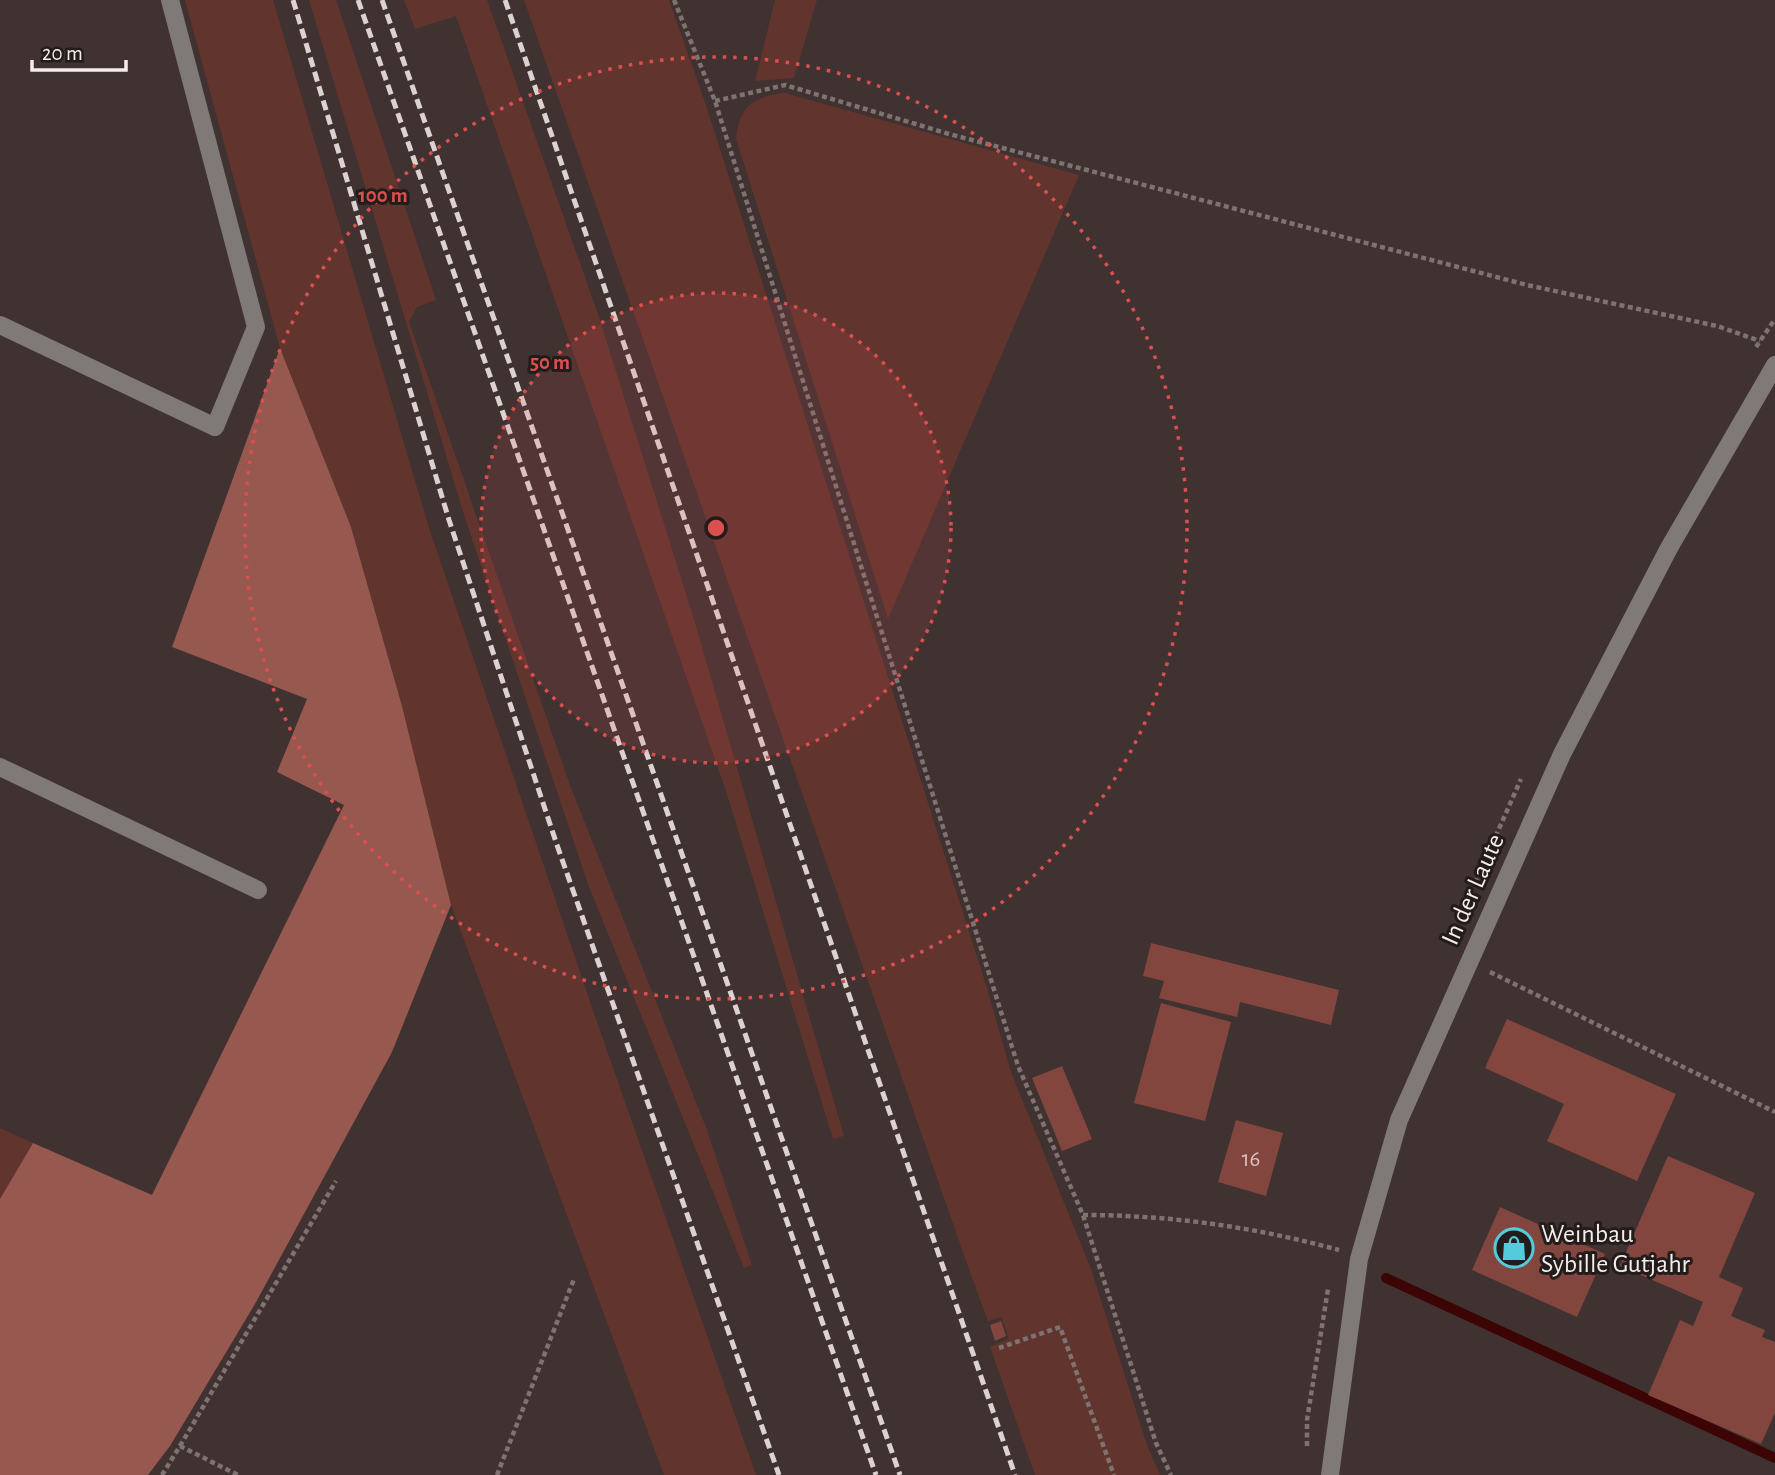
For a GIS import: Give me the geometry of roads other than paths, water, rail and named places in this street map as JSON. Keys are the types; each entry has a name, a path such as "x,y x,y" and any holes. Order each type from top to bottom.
{"street":[{"path":"0,325 215,427 256,327 170,0"},
{"name":"In der Laute","path":"1330,1475 1359,1259 1399,1120 1562,754 1669,548 1775,365"},
{"path":"0,767 258,890"}],"waterway":[{"path":"1386,1278 1775,1458"}],"railway":[{"path":"293,0 449,520 557,845 779,1475"},
{"path":"358,0 876,1475"},
{"path":"382,0 900,1475"},
{"path":"505,0 1015,1475"}],"place":[{"name":"Weinbau Sybille Gutjahr","path":"1514,1248"}]}
